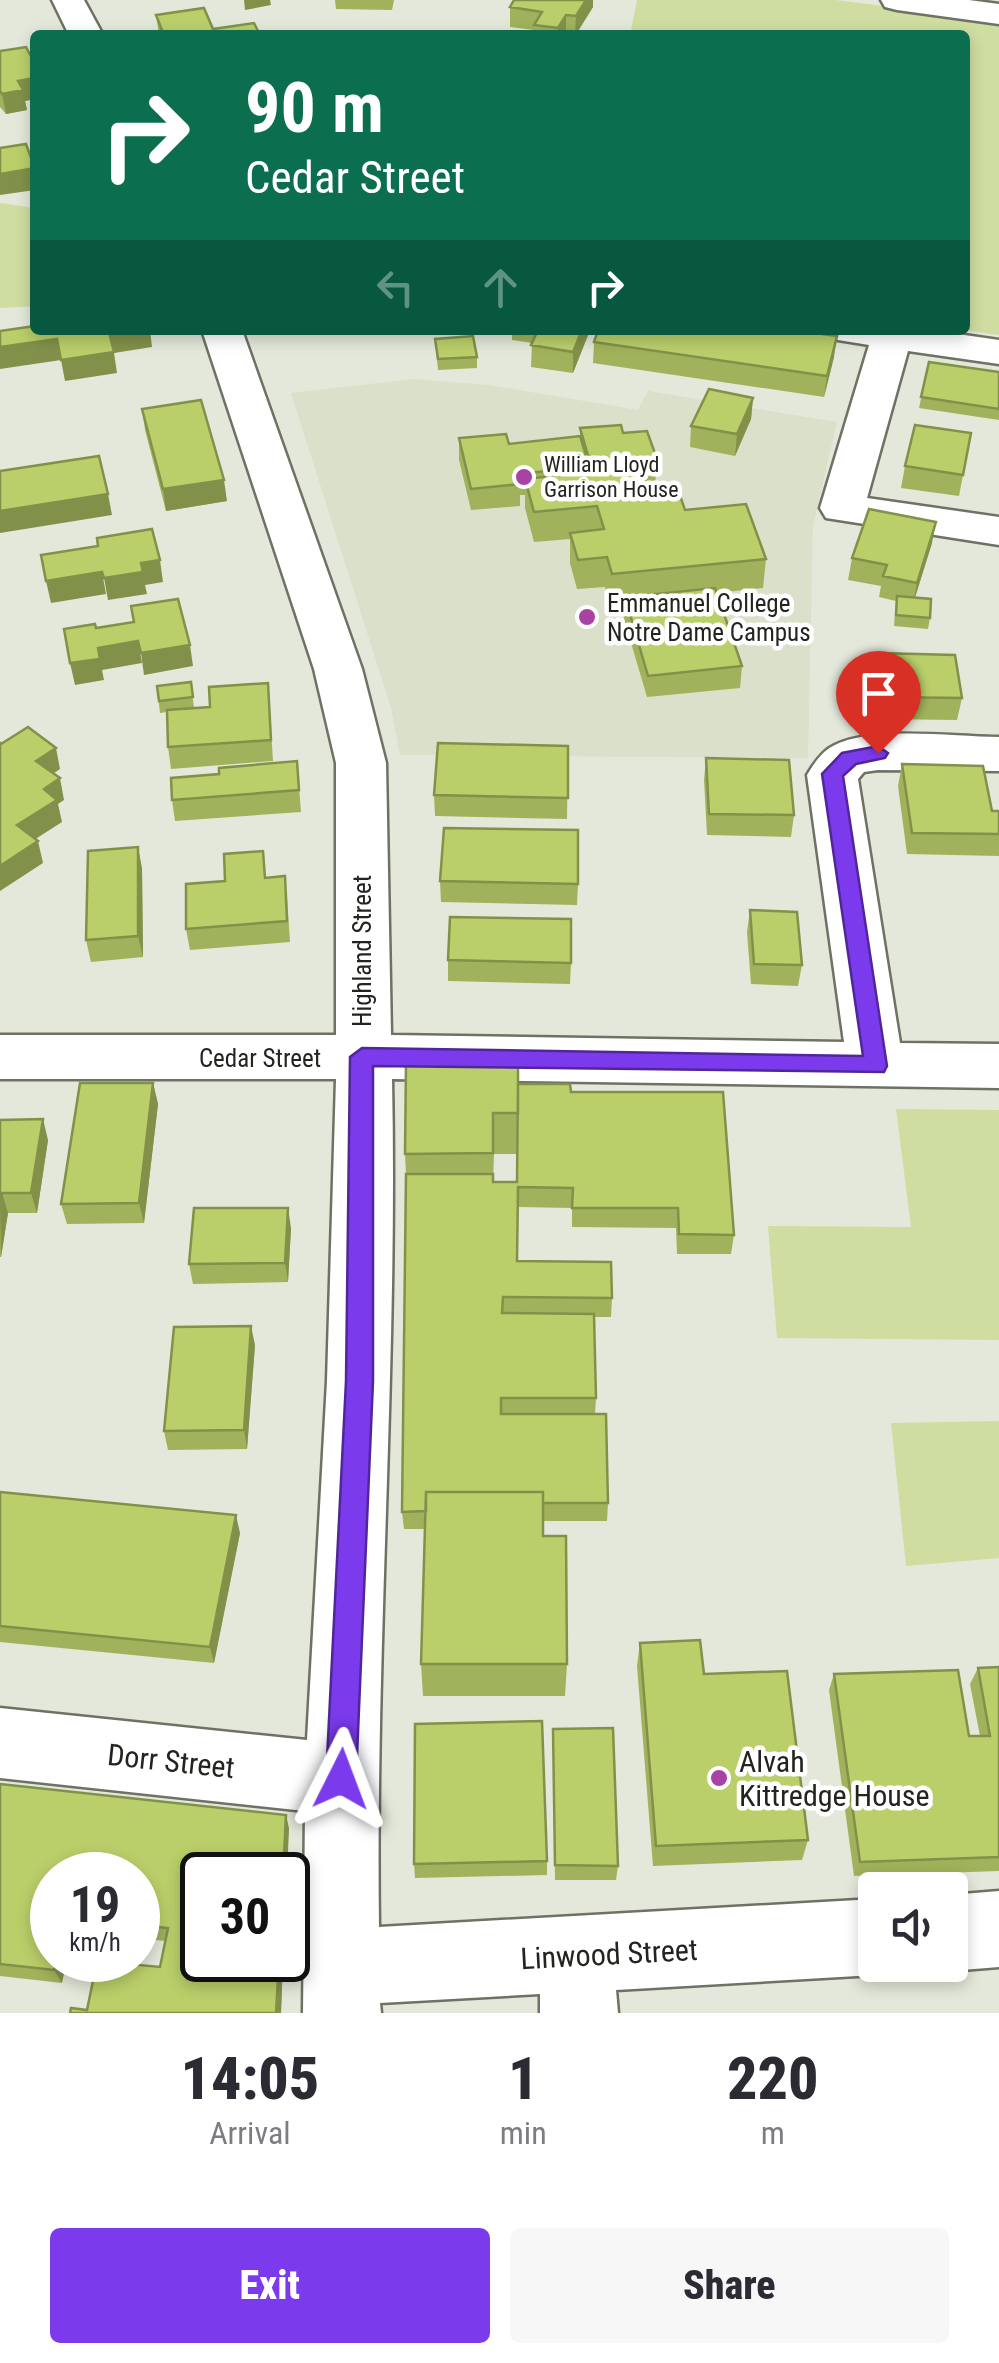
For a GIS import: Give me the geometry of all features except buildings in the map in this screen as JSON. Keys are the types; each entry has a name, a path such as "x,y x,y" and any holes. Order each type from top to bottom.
{"street":[{"path":"68,0 83,30"},
{"path":"898,0 999,14"},
{"name":"Highland Street","path":"224,335 354,722 362,763 360,1381 341,1779 343,1990"},
{"path":"884,335 999,352"},
{"path":"892,336 842,508 999,531"},
{"path":"876,1066 832,774 850,758 878,753 999,754"},
{"name":"Cedar Street","path":"0,1058 362,1057 999,1066"},
{"name":"Dorr Street","path":"0,1744 341,1779"},
{"path":"968,1931 999,1930"},
{"name":"Linwood Street","path":"343,1990 577,1985 858,1941"}],"shaded area":[{"name":"Emmanuel College Notre Dame Campus","path":"413,379 488,385 638,410 648,391 837,422 813,526 808,758 400,755 391,708 291,393"}],"green space":[{"path":"637,0 835,0 999,20 999,335 970,331 970,30 631,30"},
{"path":"0,203 30,207 30,306 0,308"},
{"path":"896,1109 999,1110 999,1340 777,1338 768,1226 911,1227"},
{"path":"999,1421 999,1558 906,1566 891,1423"}],"place":[{"name":"William Lloyd Garrison House","path":"524,477"},
{"name":"Emmanuel College Notre Dame Campus","path":"587,617"},
{"name":"Alvah Kittredge House","path":"719,1778"}],"route":[{"path":"341,1779 360,1381 362,1057 876,1066 832,774 850,758 878,753"}]}
